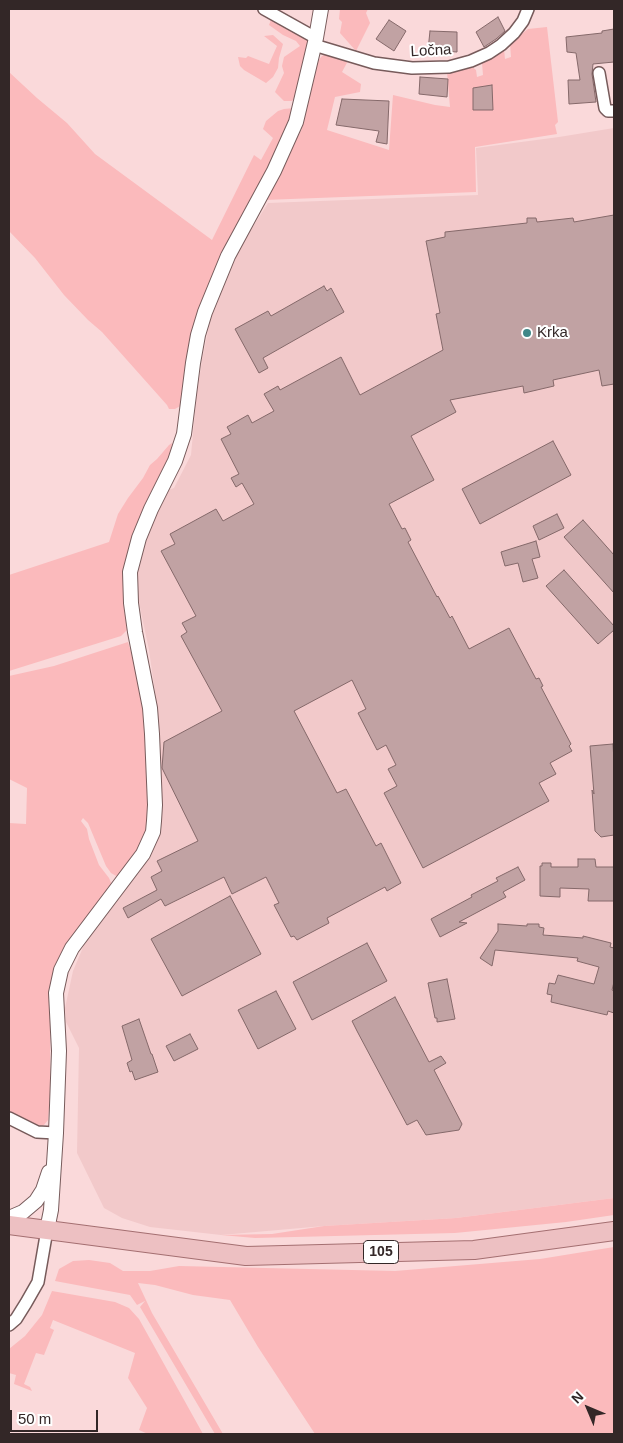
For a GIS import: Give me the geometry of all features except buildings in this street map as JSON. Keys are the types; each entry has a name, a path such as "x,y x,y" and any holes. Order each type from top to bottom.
{"main road":[{"name":"105","path":"9,1225 246,1256 474,1250 614,1231"}],"street":[{"name":"Ločna","path":"264,9 315,41 374,62 412,68 449,67 471,61 489,53 514,33 523,21 528,9"},
{"path":"9,1326 26,1304 38,1282 51,1210 59,1051 56,993 61,970 72,948 143,854 152,832 154,821 151,717 131,603 130,572 139,538 175,461 184,434 193,363 198,335 205,312 228,256 274,171 296,122 321,9"},
{"path":"599,73 605,108 608,111 614,111"},
{"path":"9,1118 37,1132 56,1133"},
{"path":"9,1218 23,1212 36,1201 43,1190 55,1155"}],"shaded area":[{"path":"340,9 368,9 366,13 370,23 356,51 340,33 342,22 339,19"},
{"path":"272,17 293,29 308,41 309,51 299,92 292,101 284,101 275,92 284,73 282,66 284,57 300,46 296,41 269,25"},
{"path":"547,27 558,122 555,125 557,134 475,147 476,192 264,200 302,129 317,62 322,56 326,54 349,59 342,72 361,84 360,92 335,97 327,130 389,150 393,95 450,107 447,72 471,66 476,70 477,77 483,75 482,63 489,57 504,49 505,59 511,57 510,43 528,29"},
{"path":"273,35 283,44 278,68 273,77 266,83 244,70 240,66 238,57 246,58 248,56 269,64 277,46 264,36"},
{"path":"9,72 67,123 95,154 212,240 254,155 261,160 273,138 263,129 266,121 278,111 294,108 281,143 195,326 186,359 182,405 175,409 169,409 102,332 64,295 35,258 9,231"},
{"name":"Krka","path":"614,128 614,1198 456,1218 324,1226 221,1235 150,1227 122,1218 104,1208 77,1153 79,1048 66,1022 65,1008 73,971 84,945 156,840 162,820 157,706 149,650 137,593 137,578 141,554 151,526 168,490 174,488 191,455 202,360 211,316 226,278 242,244 268,203 478,195 476,148"},
{"path":"172,443 170,460 151,492 136,526 128,553 123,583 127,630 121,636 9,671 9,575 109,542 118,514 128,498 150,465"},
{"path":"128,642 143,704 149,765 148,831 145,842 118,877 111,873 106,866 88,823 83,818 81,821 87,829 99,865 112,885 50,993 50,1096 48,1120 44,1125 36,1127 9,1114 9,823 26,824 27,788 9,779 9,676 54,666"},
{"path":"614,1198 614,1215 566,1222 455,1233 255,1238 221,1235 272,1234 324,1226 456,1218"},
{"path":"614,1247 614,1434 315,1434 258,1347 230,1300 193,1295 155,1285 138,1283 152,1313 223,1434 215,1434 140,1307 145,1301 137,1305 130,1295 55,1281 59,1269 73,1261 89,1260 110,1263 123,1271 150,1271 179,1266 395,1271 540,1259"},
{"path":"52,1291 115,1302 129,1308 139,1319 203,1434 148,1434 139,1430 147,1408 128,1378 135,1353 53,1320 50,1328 54,1330 44,1355 36,1353 24,1384 30,1387 32,1391 14,1384 16,1375 9,1373 9,1349 25,1336 42,1315"}],"place":[{"name":"Krka","path":"527,333"}]}
